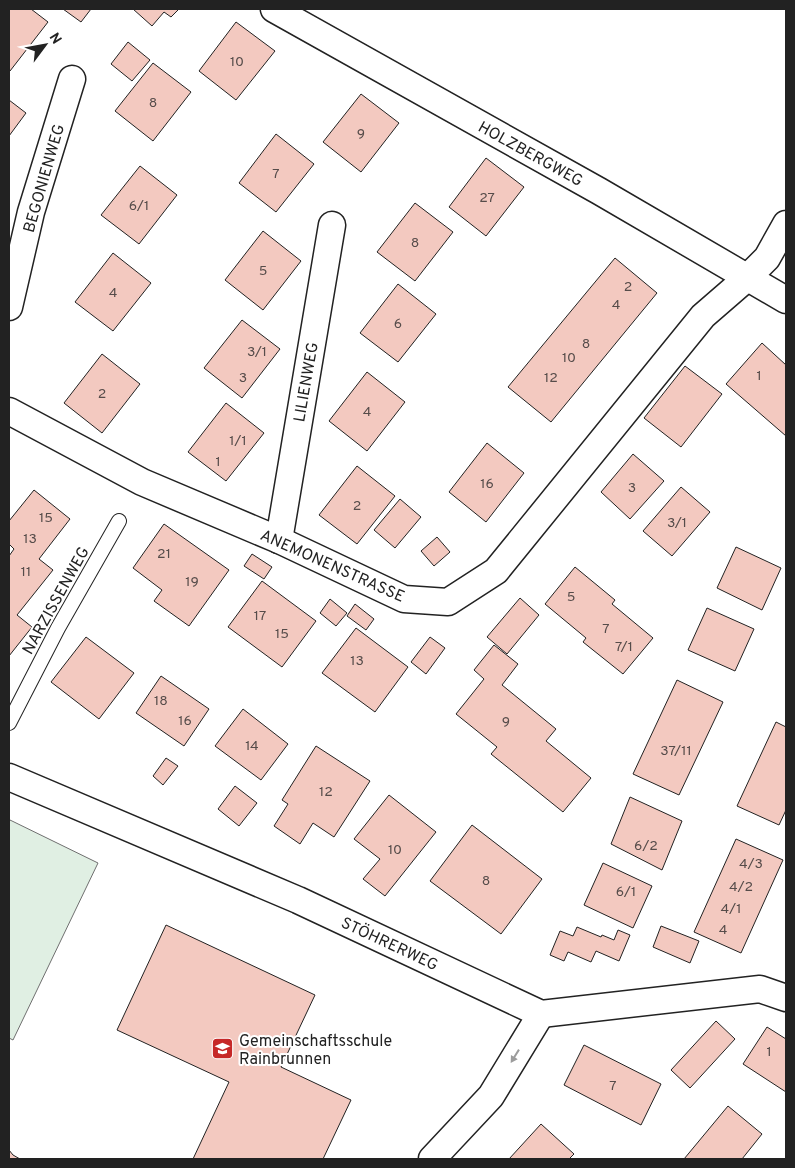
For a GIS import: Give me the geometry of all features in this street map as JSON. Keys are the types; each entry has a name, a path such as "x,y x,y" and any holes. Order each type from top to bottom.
{"street":[{"name":"HOLZBERGWEG","path":"274,9 598,191 786,300"},
{"name":"BEGONIENWEG","path":"9,307 31,212 72,79"},
{"name":"ANEMONENSTRASSE","path":"9,411 142,482 279,540 404,599 448,602 496,571 703,316 767,258 786,224"},
{"name":"LILIENWEG","path":"279,540 332,225"},
{"name":"STÖHRERWEG","path":"9,777 298,900 541,1014"},
{"path":"432,1159 491,1096 541,1014 760,989 786,998"}],"lane":[{"name":"NARZISSENWEG","path":"9,723 58,628 119,521"}],"green space":[{"path":"10,820 98,863 13,1040 9,1038"}],"building":[{"path":"9,9 31,9 48,22 10,71 9,70"},
{"path":"63,9 91,9 81,22"},
{"path":"133,9 179,9 171,17 164,12 152,26"},
{"path":"236,22 275,51 236,100 199,71"},
{"path":"128,42 150,60 132,81 111,64"},
{"path":"153,63 191,92 153,141 115,111"},
{"path":"361,94 399,123 361,172 323,142"},
{"path":"9,100 26,113 9,136"},
{"path":"276,134 314,164 276,212 239,183"},
{"path":"486,158 524,187 486,236 449,207"},
{"path":"140,166 177,195 139,244 101,215"},
{"path":"415,203 453,232 415,281 377,252"},
{"path":"263,231 301,261 263,310 225,280"},
{"path":"113,253 151,283 113,331 75,302"},
{"path":"615,258 657,293 551,422 508,387"},
{"path":"398,284 436,314 398,362 360,333"},
{"path":"242,320 280,349 242,398 204,368"},
{"path":"762,343 786,365 786,436 726,384"},
{"path":"102,354 140,384 102,433 64,403"},
{"path":"685,366 722,394 681,447 644,418"},
{"path":"367,372 405,402 367,451 329,421"},
{"path":"226,403 264,433 226,481 188,452"},
{"path":"487,443 524,473 486,522 449,492"},
{"path":"633,454 664,481 630,519 601,492"},
{"path":"357,466 395,496 357,544 319,515"},
{"path":"681,487 710,512 672,556 643,531"},
{"path":"34,490 70,519 39,559 53,570 17,615 32,627 9,656 9,556 14,549 9,544 9,521"},
{"path":"400,499 421,517 395,548 374,530"},
{"path":"164,524 229,570 189,626 154,601 162,590 133,568"},
{"path":"437,537 450,552 434,566 421,551"},
{"path":"736,547 781,568 762,610 717,588"},
{"path":"252,554 272,567 264,579 244,566"},
{"path":"575,567 615,600 612,604 653,638 623,674 583,642 586,638 545,604"},
{"path":"262,581 316,621 282,667 228,627"},
{"path":"520,598 539,615 507,654 487,637"},
{"path":"330,599 347,613 336,626 320,613"},
{"path":"355,604 374,619 366,630 347,616"},
{"path":"707,608 754,629 735,671 688,650"},
{"path":"356,628 408,667 375,712 322,673"},
{"path":"86,637 134,673 99,719 51,682"},
{"path":"430,637 445,648 426,674 411,662"},
{"path":"494,645 518,664 502,685 556,729 546,741 591,778 563,812 491,754 497,747 456,714 484,679 474,670"},
{"path":"161,676 209,709 184,746 136,713"},
{"path":"677,680 723,702 679,795 633,774"},
{"path":"243,709 288,744 261,780 215,746"},
{"path":"776,722 786,727 786,810 779,825 737,806"},
{"path":"316,746 370,781 334,837 313,823 300,844 274,826 288,804 282,800"},
{"path":"166,758 178,766 163,785 153,776"},
{"path":"235,786 257,803 239,826 218,809"},
{"path":"389,795 436,832 385,896 363,879 380,859 354,839"},
{"path":"630,797 682,821 662,870 611,844"},
{"path":"472,825 542,879 501,934 430,881"},
{"path":"736,839 783,860 741,953 694,932"},
{"path":"603,863 652,886 633,928 584,905"},
{"name":"Gemeinschaftsschule Rainbrunnen","path":"166,925 315,995 281,1067 351,1100 323,1159 193,1159 229,1082 117,1030"},
{"path":"661,926 699,941 690,963 653,947"},
{"path":"577,927 614,940 618,930 630,935 619,961 596,951 591,962 568,952 564,961 550,955 560,931 573,936"},
{"path":"716,1021 735,1039 690,1088 671,1070"},
{"path":"767,1027 786,1039 786,1092 743,1064"},
{"path":"584,1045 661,1084 641,1125 564,1085"},
{"path":"728,1106 762,1134 742,1159 684,1159"},
{"path":"541,1124 574,1154 569,1159 509,1159"},
{"path":"9,1150 13,1155 20,1159 9,1159"}],"place":[{"name":"Gemeinschaftsschule Rainbrunnen","path":"223,1049"}]}
